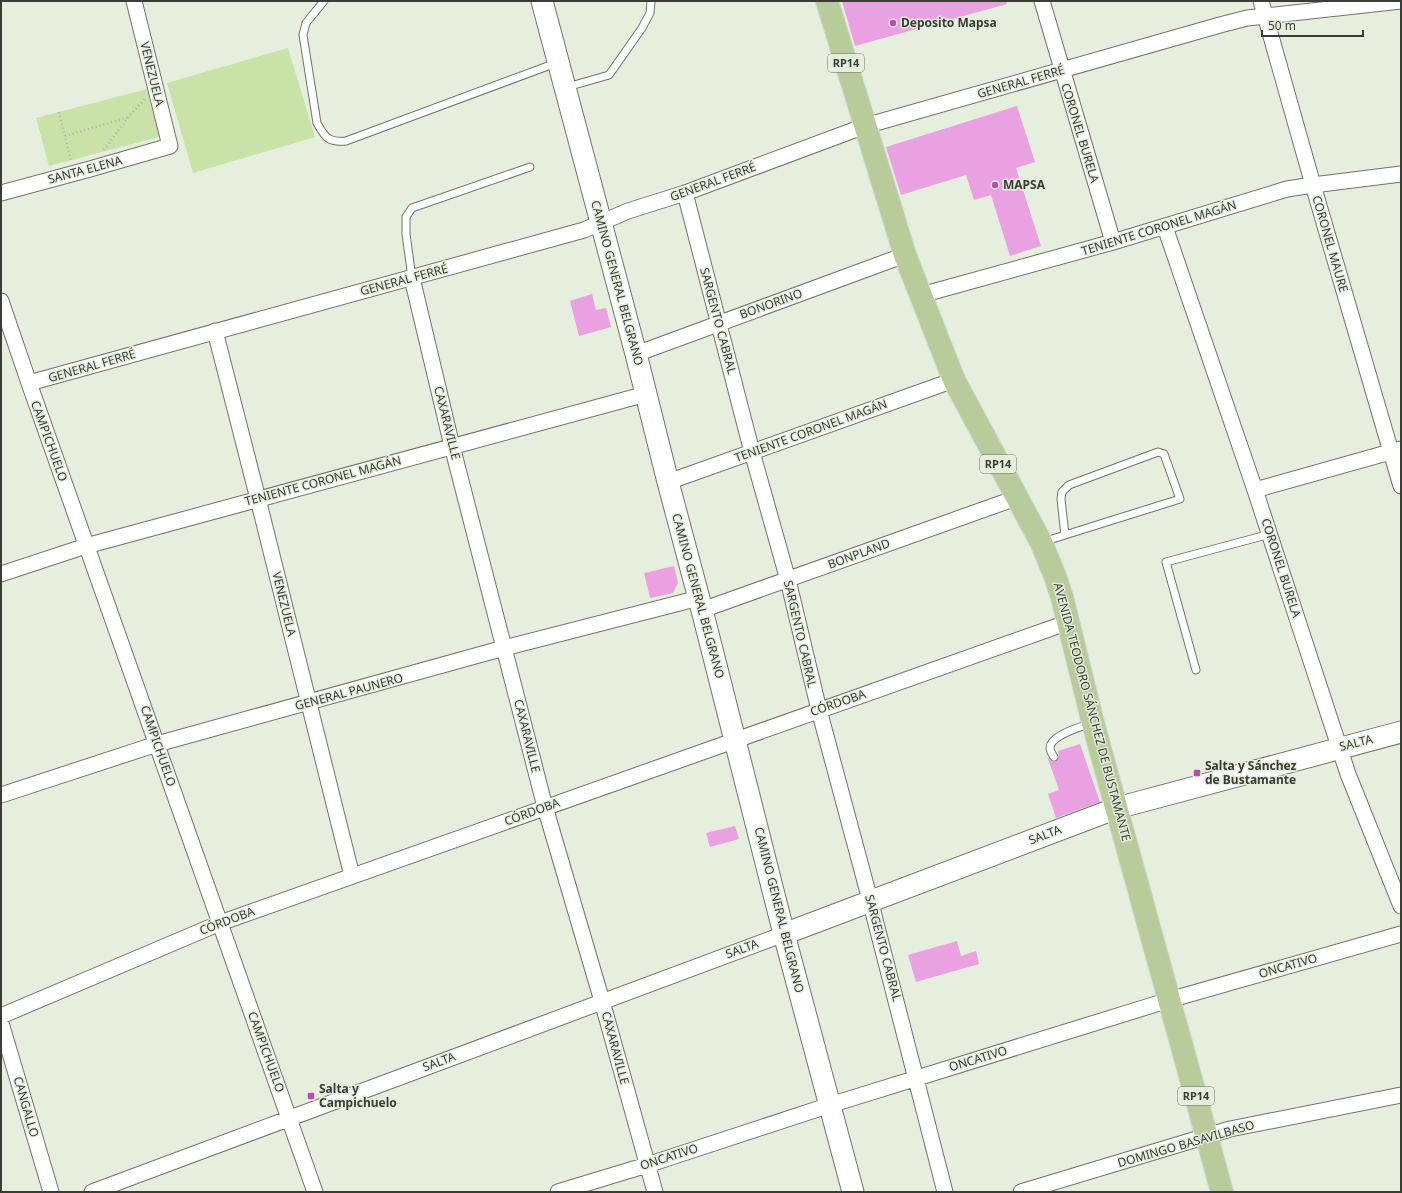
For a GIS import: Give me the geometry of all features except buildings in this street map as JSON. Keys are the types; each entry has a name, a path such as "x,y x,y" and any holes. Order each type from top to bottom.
{"main road":[{"name":"AVENIDA TEODORO SÁNCHEZ DE BUSTAMANTE","path":"827,1 905,255 954,380 1016,498 1041,542 1055,576 1069,622 1093,723 1222,1192"}],"street":[{"name":"VENEZUELA","path":"134,1 170,146"},
{"name":"CAMINO GENERAL BELGRANO","path":"542,1 636,354 784,934 853,1192"},
{"name":"CORONEL BURELA","path":"1042,1 1061,71 1113,242"},
{"name":"CORONEL MAURE","path":"1261,1 1313,185 1396,450 1401,486"},
{"name":"GENERAL FERRÉ","path":"29,383 584,230 628,211 685,193 865,126 1220,25 1247,18 1401,2"},
{"name":"SANTA ELENA","path":"1,193 90,170 170,146"},
{"name":"TENIENTE CORONEL MAGÁN","path":"921,295 1165,227 1287,189 1401,174"},
{"name":"SARGENTO CABRAL","path":"685,193 752,452 788,580 818,710 917,1078 945,1192"},
{"name":"CORONEL BURELA","path":"1165,227 1270,534 1348,774 1401,906"},
{"name":"BONORINO","path":"636,354 905,255"},
{"name":"CAXARAVILLE","path":"412,278 452,446 545,807 602,1001 654,1192"},
{"name":"CAMPICHUELO","path":"1,301 86,546 315,1192"},
{"name":"VENEZUELA","path":"215,331 352,876"},
{"name":"TENIENTE CORONEL MAGÁN","path":"668,482 954,380"},
{"name":"TENIENTE CORONEL MAGÁN","path":"1,574 86,546 646,394"},
{"path":"1255,490 1396,450"},
{"name":"BONPLAND","path":"701,604 788,580 1016,498"},
{"name":"GENERAL PAUNERO","path":"1,795 157,744 504,648 701,604"},
{"name":"CÓRDOBA","path":"1,1016 220,923 1069,622"},
{"name":"SALTA","path":"92,1192 784,934 1078,820 1117,808 1401,732"},
{"name":"ONCATIVO","path":"558,1192 647,1165 830,1105 1169,1000 1401,934"},
{"name":"CANGALLO","path":"1,1023 51,1192"},
{"name":"DOMINGO BASAVILBASO","path":"1021,1192 1230,1129 1401,1095"}],"lane":[{"path":"324,1 306,23 303,35 317,123 329,139 336,142 346,141 558,62"},
{"path":"565,88 609,75 642,28 650,13 651,1"},
{"path":"412,278 406,234 406,217 412,208 530,167"},
{"path":"1041,542 1065,535 1180,499 1164,454 1158,452 1069,485 1062,492 1060,499 1065,535"},
{"path":"1196,670 1166,562 1270,534"},
{"path":"1054,757 1050,748 1052,741 1058,736 1093,723"}],"path":[{"path":"90,170 129,116 156,86"},
{"path":"59,112 74,173"},
{"path":"65,136 129,116"}],"green space":[{"path":"288,48 315,137 193,173 167,83"},
{"path":"147,89 159,137 49,166 36,118"}],"place":[{"name":"Deposito Mapsa","path":"893,23"},
{"name":"MAPSA","path":"995,185"},
{"name":"Salta y Sánchez de Bustamante","path":"1197,773"},
{"name":"Salta y Campichuelo","path":"311,1096"}]}
